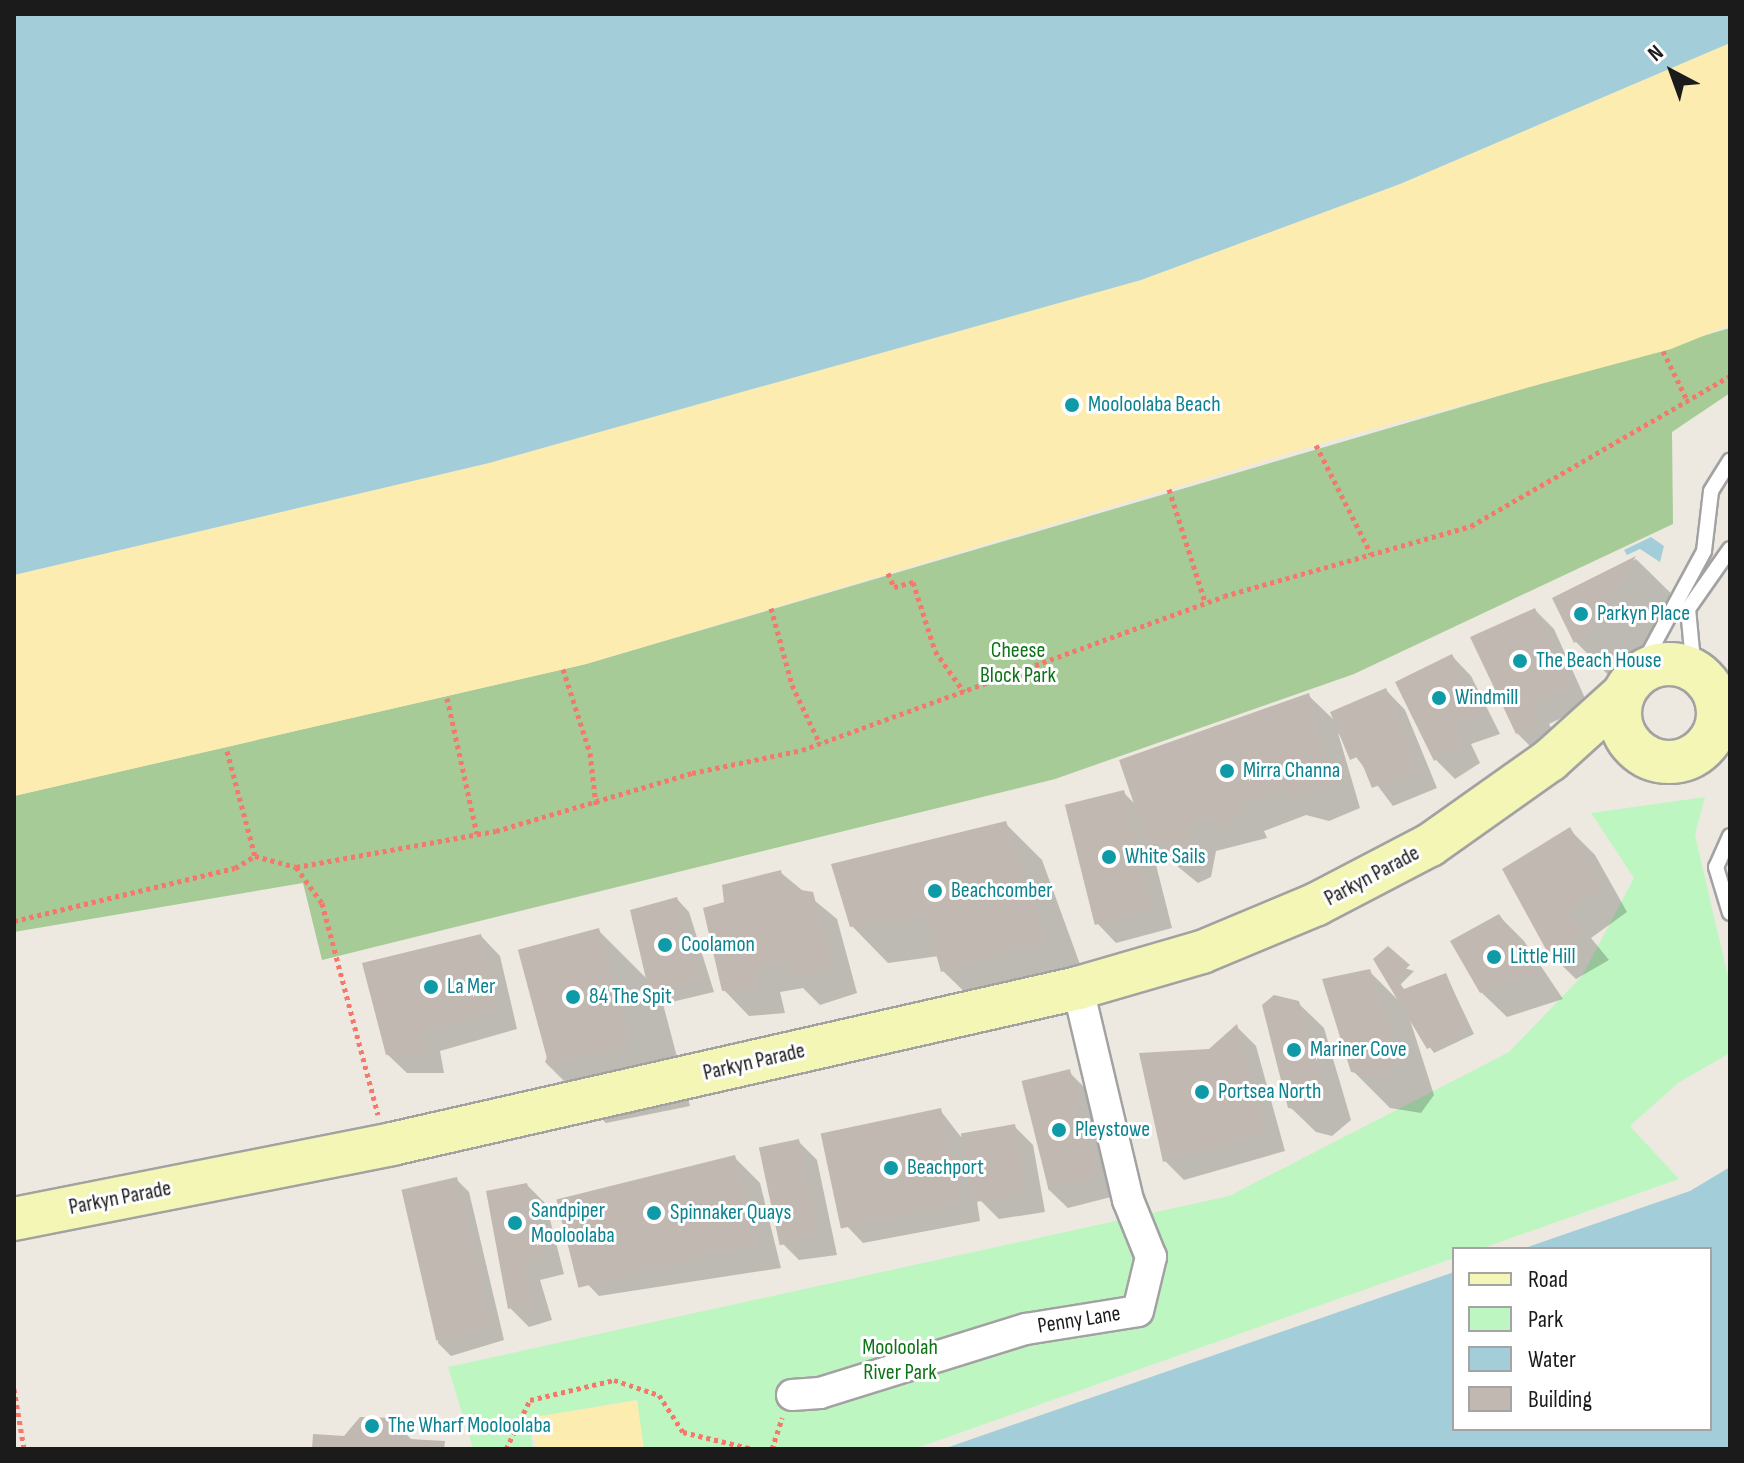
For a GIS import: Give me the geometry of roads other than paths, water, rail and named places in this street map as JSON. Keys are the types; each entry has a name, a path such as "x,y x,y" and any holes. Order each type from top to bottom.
{"street":[{"path":"1673,664 1715,688 1718,737 1678,761 1649,758 1623,732 1630,686 1673,664"},
{"name":"Parkyn Parade","path":"1466,823 1630,686"},
{"name":"Parkyn Parade","path":"14,1219 392,1144 1078,988 1202,952 1317,904 1466,823 1602,758 1649,758"},
{"name":"Penny Lane","path":"792,1395 820,1393 1026,1329 1138,1311 1151,1257 1128,1200 1078,988"}],"lane":[{"path":"1630,686 1704,551 1711,491 1730,461"},
{"path":"1715,688 1692,651 1689,604 1730,549"},
{"path":"1730,836 1716,867 1730,913"}],"water":[{"path":"14,14 1730,14 1730,43 1400,184 1141,280 489,463 14,575"},
{"path":"1651,537 1664,546 1660,562 1640,549 1627,555 1624,550"},
{"path":"1730,1167 1730,1449 943,1449 1452,1273 1452,1431 1712,1431 1712,1247 1528,1247 1690,1191"}],"place":[{"name":"Mooloolaba Beach","path":"1072,405"},
{"name":"Parkyn Place","path":"1581,614"},
{"name":"The Beach House","path":"1520,661"},
{"name":"Windmill","path":"1439,698"},
{"name":"Mirra Channa","path":"1227,771"},
{"name":"White Sails","path":"1109,857"},
{"name":"Beachcomber","path":"935,891"},
{"name":"Coolamon","path":"665,945"},
{"name":"Little Hill","path":"1494,957"},
{"name":"La Mer","path":"431,987"},
{"name":"84 The Spit","path":"573,997"},
{"name":"Mariner Cove","path":"1294,1050"},
{"name":"Portsea North","path":"1202,1092"},
{"name":"Pleystowe","path":"1059,1130"},
{"name":"Beachport","path":"891,1168"},
{"name":"Spinnaker Quays","path":"654,1213"},
{"name":"Sandpiper Mooloolaba","path":"515,1223"},
{"name":"The Wharf Mooloolaba","path":"372,1426"}],"park label":[{"name":"Cheese Block Park","path":"1018,662"},
{"name":"Mooloolah River Park","path":"900,1360"}]}
